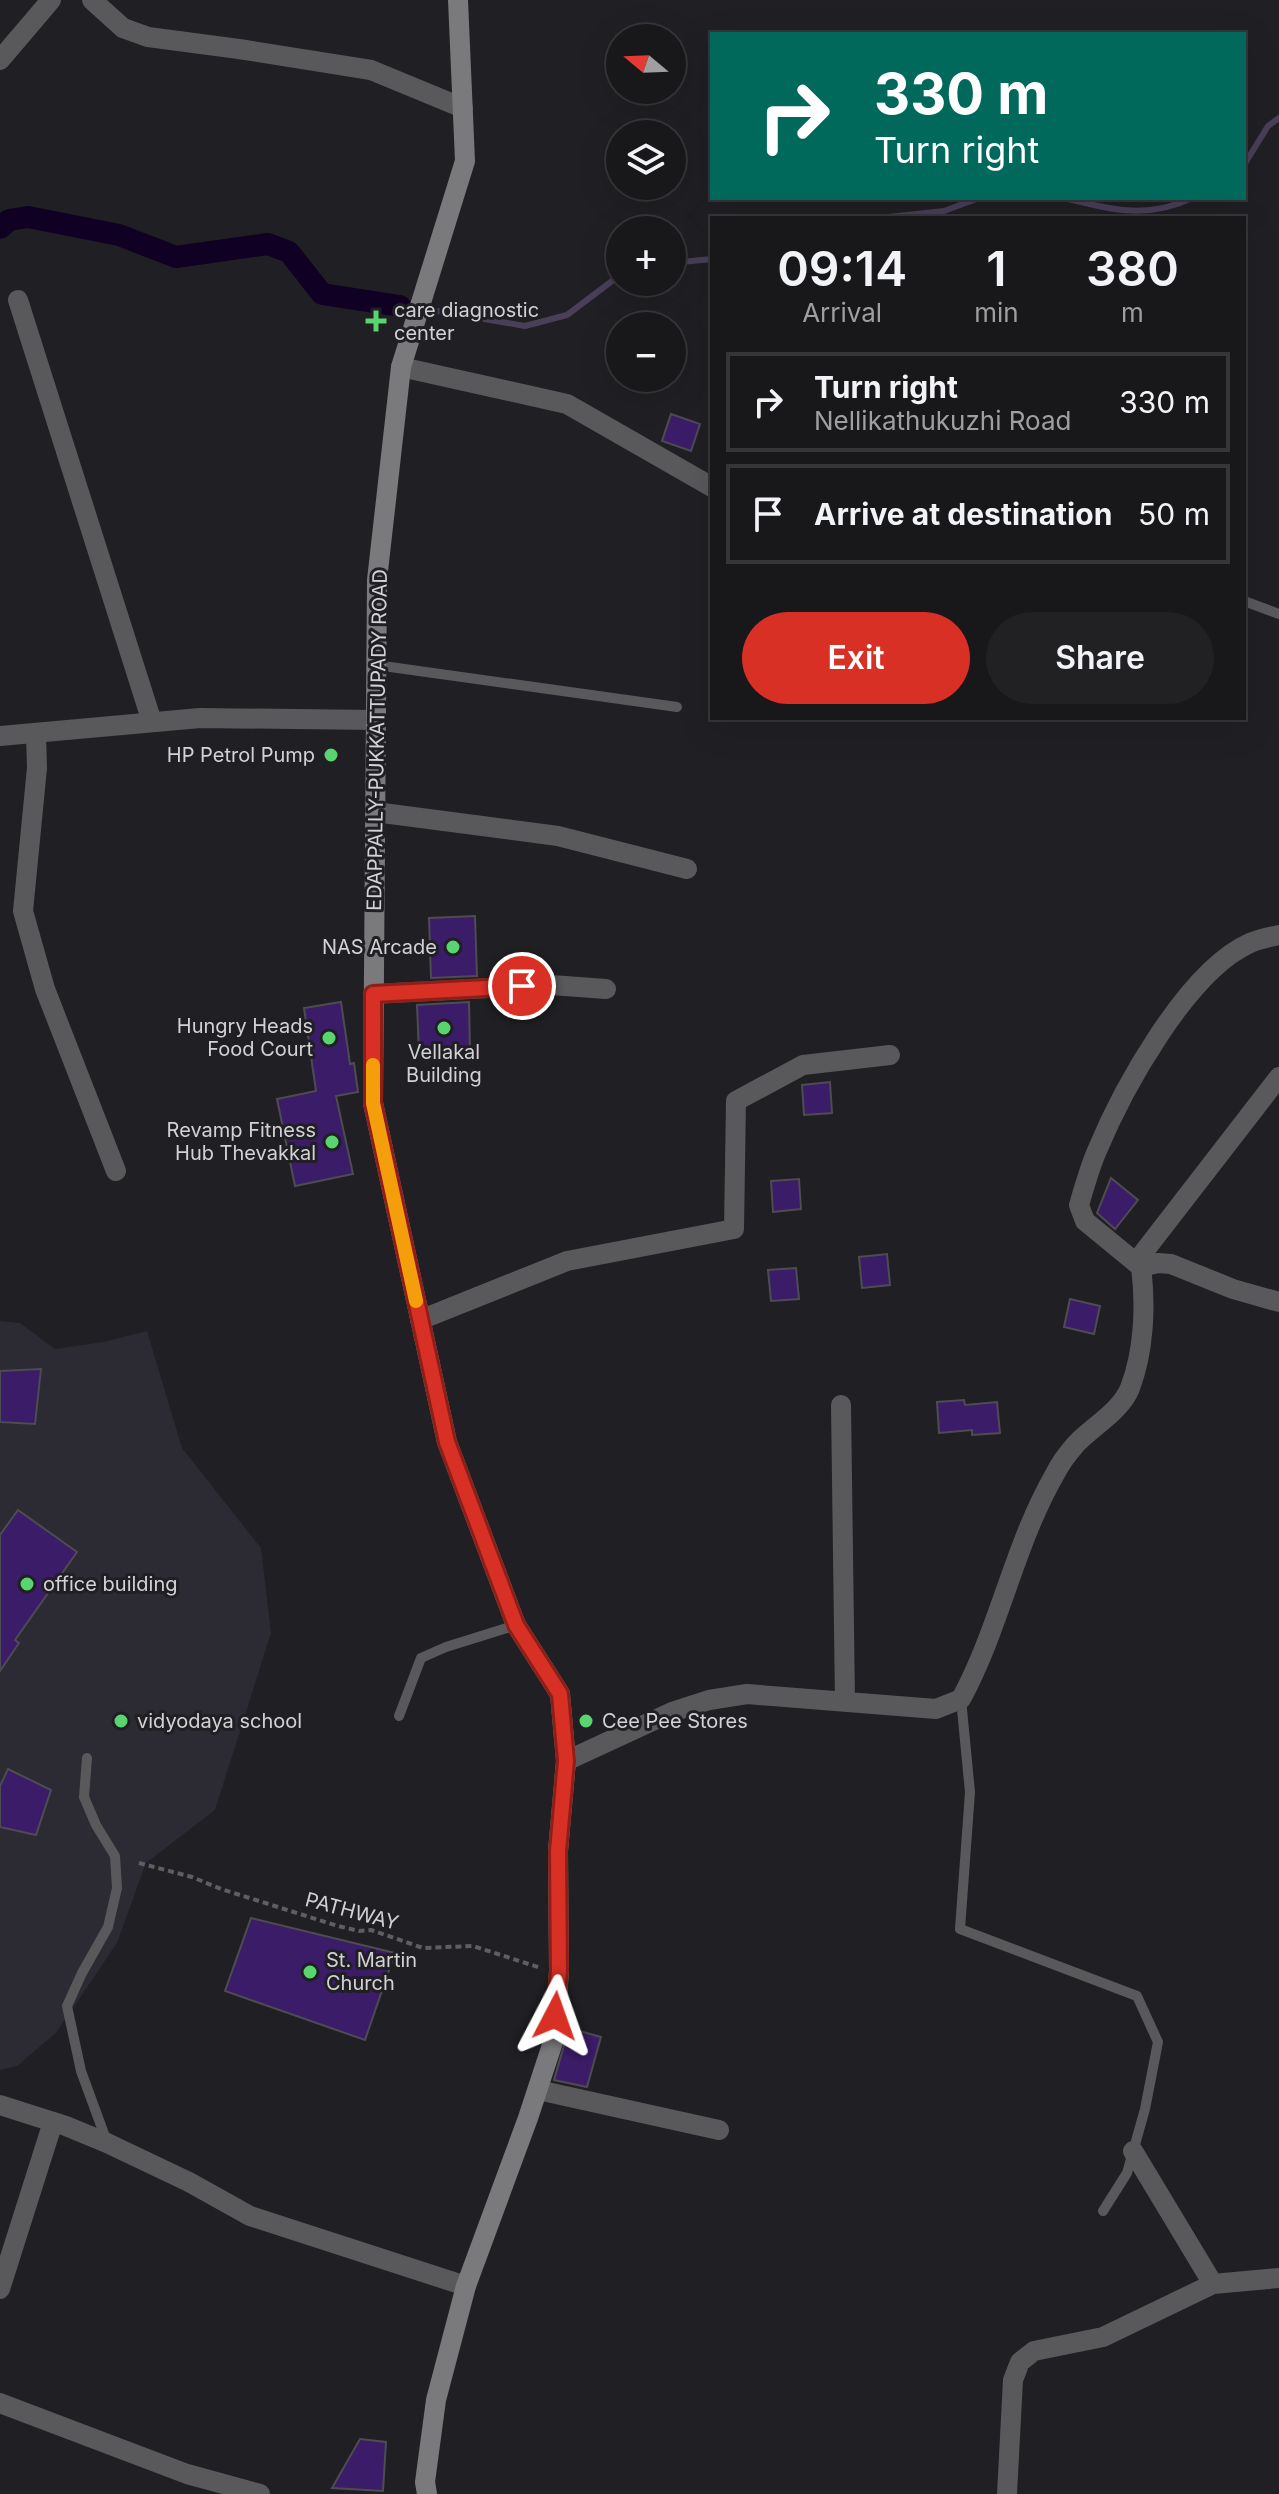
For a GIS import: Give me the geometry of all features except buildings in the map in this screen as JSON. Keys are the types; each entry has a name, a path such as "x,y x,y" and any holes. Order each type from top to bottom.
{"main road":[{"name":"EDAPPALLY-PUKKATTUPADY ROAD","path":"427,2494 425,2482 436,2400 466,2286 554,2039 559,1971 558,1851 566,1761 560,1694 516,1625 447,1442 373,1103 377,580 401,367 465,161 458,0"}],"street":[{"path":"92,0 123,28 148,37 371,70 463,108"},
{"path":"0,60 40,3"},
{"path":"18,300 152,722"},
{"path":"401,367 567,404 710,486"},
{"path":"0,736 200,718 376,720"},
{"path":"36,735 37,768 23,911 45,989 116,1171"},
{"path":"375,812 558,836 687,869"},
{"path":"566,1761 672,1712 709,1700 747,1694 936,1709 961,1699 992,1630 1020,1550 1055,1473 1075,1445 1105,1419 1129,1391 1142,1323 1144,1290 1139,1265 1085,1221 1079,1205 1096,1154 1145,1058 1184,1002 1212,969 1249,943 1279,935"},
{"path":"373,994 551,985 606,989"},
{"path":"420,1320 567,1261 734,1229 736,1101 803,1065 890,1055"},
{"path":"1139,1265 1279,1077"},
{"path":"1139,1265 1171,1264 1233,1289 1279,1302"},
{"path":"841,1405 845,1702"},
{"path":"538,2090 719,2130"},
{"path":"0,2105 107,2143 189,2182 250,2216 466,2286"},
{"path":"0,2289 53,2122"},
{"path":"1133,2151 1213,2284"},
{"path":"1007,2494 1013,2380 1020,2362 1034,2351 1103,2337 1213,2284 1279,2278"},
{"path":"0,2403 187,2474 260,2494"}],"lane":[{"path":"1246,602 1279,614"},
{"path":"376,665 677,707"},
{"path":"399,1716 421,1658 516,1625"},
{"path":"961,1699 970,1792 960,1929 1137,1996 1158,2042 1127,2173 1103,2211"},
{"path":"87,1758 84,1797 96,1825 115,1856 117,1888 108,1927 67,2006 81,2071 107,2143"}],"path":[{"name":"PATHWAY","path":"139,1863 192,1877 338,1926 359,1931 371,1930 423,1948 473,1946 512,1960 559,1971"}],"shaded area":[{"name":"vidyodaya school","path":"0,1321 20,1323 55,1349 147,1331 182,1448 261,1548 271,1633 215,1810 146,1863 117,1943 56,2033 17,2066 0,2070"}],"waterway":[{"path":"1246,162 1268,126 1279,118"},
{"path":"898,216 944,211 974,200"},
{"path":"1073,200 1113,209 1143,211 1187,200"},
{"path":"0,228 9,220 28,217 119,235 176,257 268,244 289,252 322,294 400,306"},
{"path":"686,262 710,259"},
{"path":"438,311 525,326 567,315 606,286"}],"slow traffic":[{"path":"373,1065 373,1103 416,1301"}],"place":[{"name":"care diagnostic center","path":"376,321"},
{"name":"HP Petrol Pump","path":"331,755"},
{"name":"NAS Arcade","path":"453,947"},
{"name":"Vellakal Building","path":"444,1028"},
{"name":"Hungry Heads Food Court","path":"329,1038"},
{"name":"Revamp Fitness Hub Thevakkal","path":"332,1142"},
{"name":"office building","path":"27,1584"},
{"name":"vidyodaya school","path":"121,1721"},
{"name":"Cee Pee Stores","path":"586,1721"},
{"name":"St. Martin Church","path":"310,1972"}],"route":[{"path":"522,986 373,994 373,1103 447,1442 516,1625 560,1694 566,1761 558,1851 559,1971 555,2016"}]}
